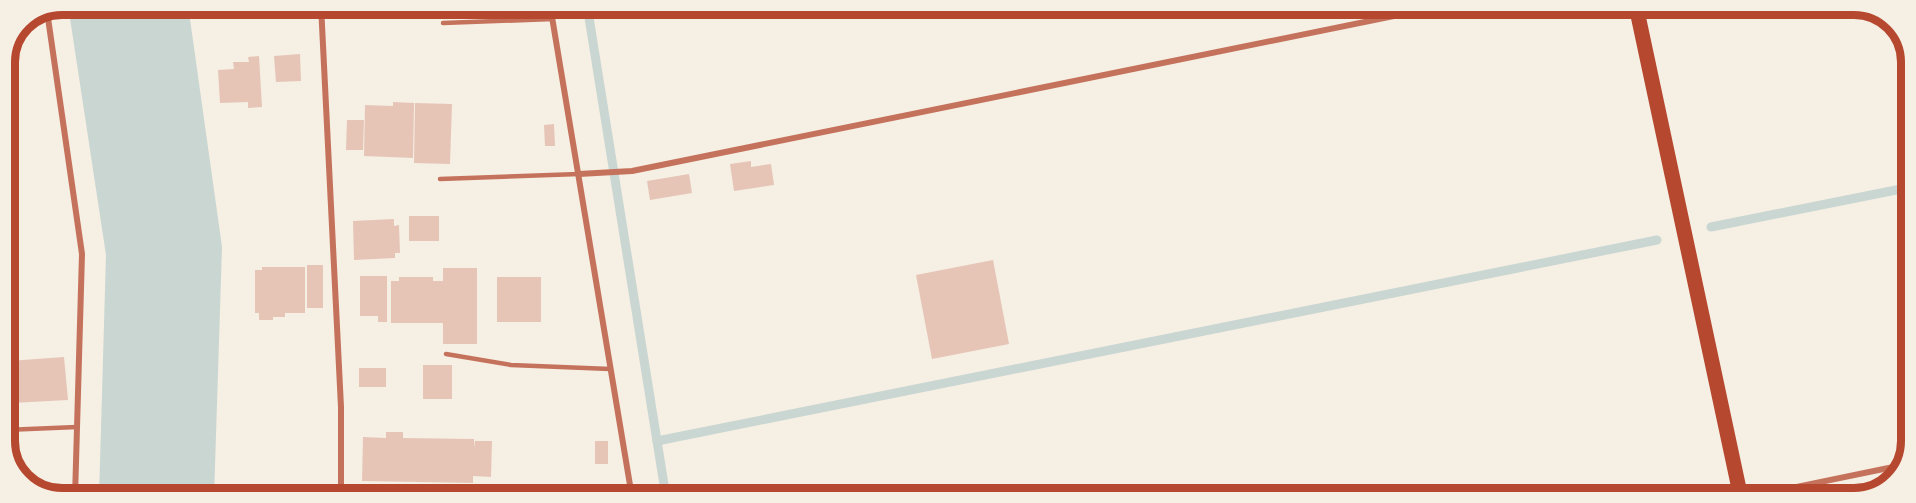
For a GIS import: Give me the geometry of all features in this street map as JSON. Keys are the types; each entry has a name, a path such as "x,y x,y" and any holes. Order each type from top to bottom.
{"main road":[{"path":"1638,15 1740,488"}],"street":[{"path":"321,15 341,407 341,488"},
{"path":"552,15 630,488"},
{"path":"579,174 632,171 1399,15"},
{"path":"48,18 82,254 75,488"},
{"path":"1791,488 1893,467"}],"lane":[{"path":"443,24 553,19"},
{"path":"440,178 579,174"},
{"path":"446,354 511,365 610,369"},
{"path":"15,430 77,427"}],"shaded area":[{"path":"70,15 189,15 222,247 214,488 99,488 106,255"}],"building":[{"path":"300,54 301,81 276,82 274,56"},
{"path":"259,56 262,107 248,108 248,102 220,103 218,70 234,69 233,62 249,62 248,57"},
{"path":"393,102 414,103 413,158 364,156 365,105 393,106"},
{"path":"415,103 452,104 450,164 414,163"},
{"path":"347,120 364,120 363,150 346,150"},
{"path":"554,124 555,146 545,146 544,125"},
{"path":"751,161 751,167 771,164 774,185 734,191 730,164"},
{"path":"689,174 692,193 650,200 647,181"},
{"path":"409,216 439,216 439,241 409,241"},
{"path":"394,219 394,226 399,225 400,253 395,253 395,258 354,260 353,221"},
{"path":"993,260 1009,344 932,359 916,275"},
{"path":"307,265 323,265 323,308 307,308"},
{"path":"262,267 305,267 305,313 285,313 285,317 259,320 259,313 255,313 255,270 262,270"},
{"path":"443,268 477,268 477,344 443,344 443,323 391,323 391,281 399,281 399,277 433,277 433,281 443,281"},
{"path":"360,276 387,276 387,322 378,322 378,316 360,316"},
{"path":"497,277 541,277 541,322 497,322"},
{"path":"64,357 68,400 15,403 15,361"},
{"path":"423,365 452,365 452,399 423,399"},
{"path":"359,368 386,368 386,387 359,387"},
{"path":"386,432 403,432 403,438 474,439 474,448 475,441 492,441 491,477 473,476 473,483 362,481 363,437 386,438"},
{"path":"595,441 608,441 608,464 595,464"}],"waterway":[{"path":"589,15 665,488"},
{"path":"1711,227 1901,189"},
{"path":"657,441 1657,240"}]}
